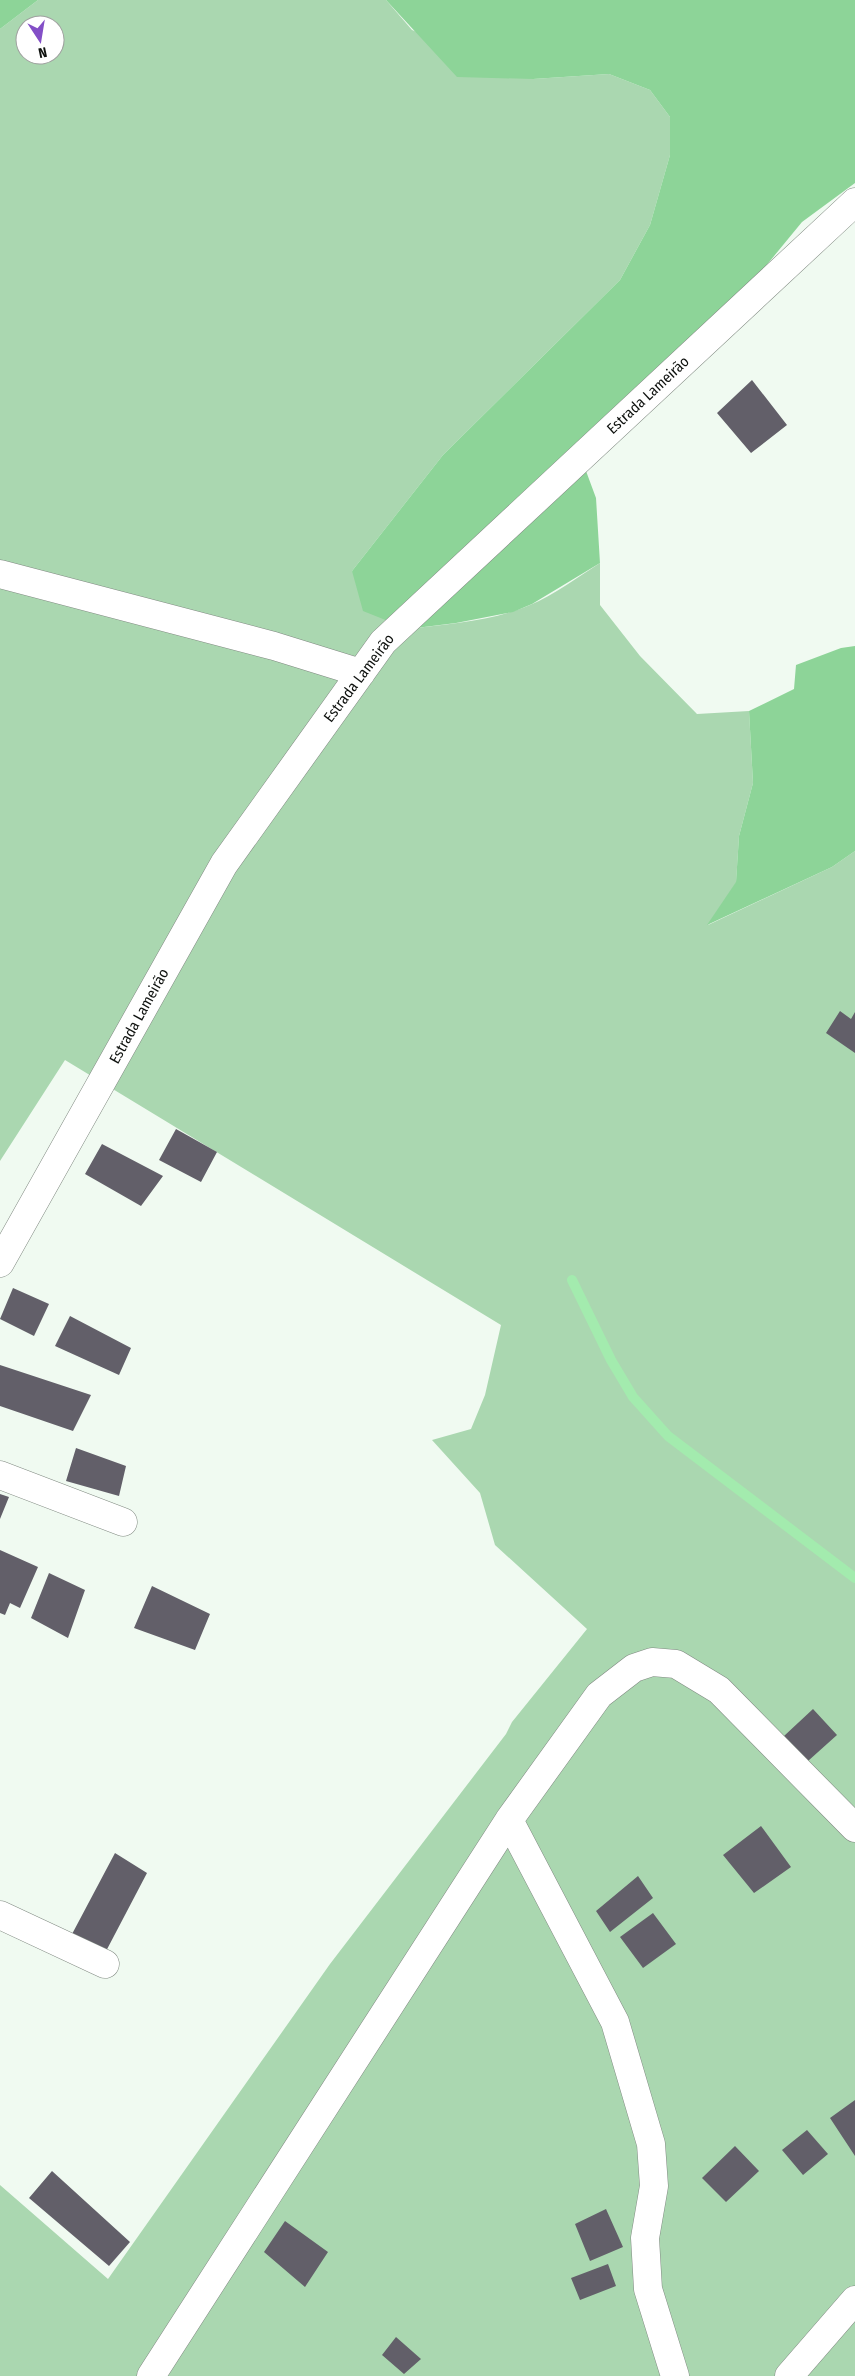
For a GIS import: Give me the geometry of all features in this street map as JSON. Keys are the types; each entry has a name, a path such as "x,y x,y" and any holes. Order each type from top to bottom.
{"street":[{"name":"Estrada Lameirão","path":"0,1263 224,864 382,642 855,202"},
{"path":"0,574 274,646 360,673"},
{"path":"0,1476 123,1522"},
{"path":"151,2376 509,1820 599,1695 634,1668 652,1662 676,1664 719,1690 855,1828"},
{"path":"509,1820 615,2022 643,2116 651,2144 654,2186 645,2238 648,2289 674,2376"},
{"path":"0,1916 105,1964"},
{"path":"789,2376 855,2300"}],"green space":[{"path":"0,0 38,0 18,15 15,15 15,18 0,29"},
{"path":"38,0 386,0 412,30 533,79 609,74 650,90 670,117 670,155 650,225 620,280 443,455 352,571 408,629 470,621 516,610 530,605 566,586 600,563 600,605 640,656 697,714 749,711 753,783 739,836 736,883 708,925 832,867 855,851 855,2376 0,2376 0,2185 108,2279 330,1964 506,1734 512,1722 587,1629 495,1545 480,1493 432,1440 471,1429 485,1395 501,1325 65,1060 0,1161 0,29 15,18 15,65 65,65 65,15 18,15"},
{"path":"386,0 855,0 855,183 802,222 765,267 586,471 596,498 600,563 532,604 513,612 456,623 408,629 363,611 352,571 443,455 620,280 650,225 670,155 670,117 650,90 609,74 533,79 457,77"},
{"path":"855,646 855,851 832,867 707,925 736,882 739,836 753,783 749,711 794,689 796,665 841,648"}],"building":[{"path":"752,380 787,425 751,453 717,413"},
{"path":"840,1011 851,1019 855,1012 855,1053 826,1033"},
{"path":"176,1129 217,1152 201,1182 159,1160"},
{"path":"102,1144 163,1176 141,1206 85,1174"},
{"path":"13,1288 49,1304 34,1336 0,1319"},
{"path":"70,1316 131,1348 119,1375 55,1346"},
{"path":"0,1365 91,1395 73,1431 0,1406"},
{"path":"76,1448 126,1466 119,1496 66,1481"},
{"path":"0,1494 9,1497 0,1519"},
{"path":"0,1550 38,1567 20,1608 10,1603 5,1615 0,1613"},
{"path":"49,1573 85,1590 68,1638 31,1618"},
{"path":"152,1586 210,1614 195,1650 134,1628"},
{"path":"813,1709 837,1735 808,1761 784,1736"},
{"path":"761,1826 791,1867 754,1893 723,1855"},
{"path":"115,1853 147,1873 104,1955 71,1936"},
{"path":"638,1876 653,1898 610,1932 596,1911"},
{"path":"653,1913 676,1944 643,1968 620,1937"},
{"path":"855,2100 855,2156 830,2118"},
{"path":"807,2130 828,2154 803,2175 782,2150"},
{"path":"735,2146 759,2171 726,2202 702,2178"},
{"path":"52,2171 130,2242 109,2266 29,2198"},
{"path":"606,2209 623,2247 590,2261 575,2224"},
{"path":"285,2221 328,2252 305,2287 264,2252"},
{"path":"608,2264 616,2286 580,2300 571,2278"},
{"path":"396,2337 421,2359 404,2374 382,2355"}],"waterway":[{"path":"572,1280 611,1360 633,1397 668,1436 855,1578"}]}
